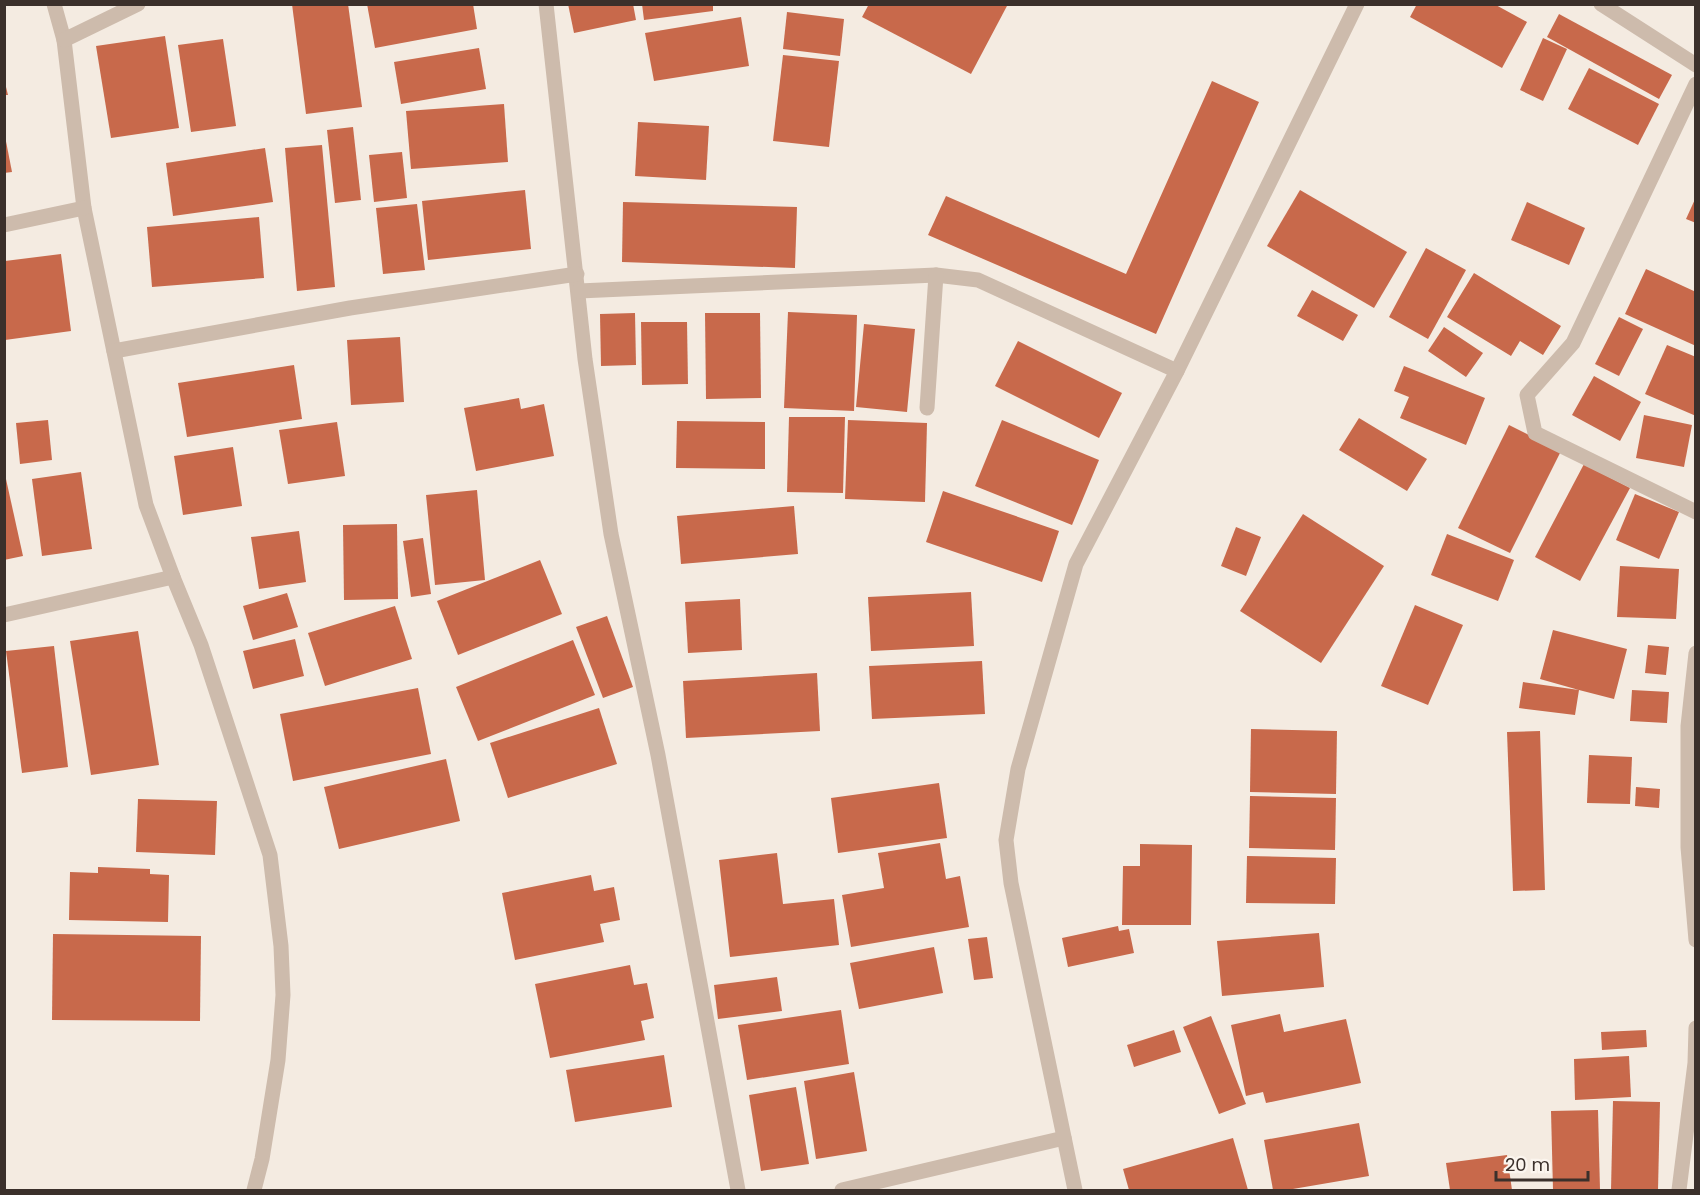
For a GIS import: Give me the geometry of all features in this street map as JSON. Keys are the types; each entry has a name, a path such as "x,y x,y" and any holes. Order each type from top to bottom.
{"street":[{"path":"54,4 64,40 84,208 146,505 201,645 267,846 277,905 283,995 279,1049 262,1159 254,1191"},
{"path":"64,40 138,4"},
{"path":"546,4 585,358 611,534 658,755 738,1191"},
{"path":"1075,1191 1011,883 1006,840 1018,769 1076,564 1177,371 1357,4"},
{"path":"1601,4 1695,65"},
{"path":"1695,84 1573,343 1527,395 1535,433 1695,512"},
{"path":"4,225 84,208"},
{"path":"114,351 350,308 577,274"},
{"path":"579,291 936,275 978,280 1177,371"},
{"path":"927,408 936,275"},
{"path":"4,615 173,577"},
{"path":"1695,653 1688,847 1695,940"},
{"path":"1679,1191 1695,1063 1695,1028"},
{"path":"842,1191 1064,1138"}],"building":[{"path":"292,4 348,4 362,107 306,114"},
{"path":"367,4 473,4 477,29 375,48"},
{"path":"568,4 633,4 636,20 574,33"},
{"path":"642,4 713,4 713,11 644,20"},
{"path":"869,4 1008,4 971,74 862,17"},
{"path":"1417,4 1494,4 1527,22 1502,68 1410,17"},
{"path":"787,12 844,19 840,56 783,49"},
{"path":"1559,14 1672,75 1659,99 1547,37"},
{"path":"741,17 749,66 654,81 645,33"},
{"path":"165,36 179,128 111,138 96,46"},
{"path":"1543,38 1567,49 1543,101 1520,90"},
{"path":"223,39 236,126 191,132 178,45"},
{"path":"479,48 486,89 401,104 394,62"},
{"path":"783,55 839,61 829,147 773,141"},
{"path":"1589,68 1659,104 1638,145 1568,109"},
{"path":"4,79 8,95 4,95"},
{"path":"1212,81 1259,102 1156,334 928,235 946,196 1126,274"},
{"path":"504,104 508,162 411,169 406,111"},
{"path":"638,122 709,126 706,180 635,176"},
{"path":"353,127 361,200 335,203 327,130"},
{"path":"4,131 12,172 4,173"},
{"path":"322,145 335,287 297,291 285,148"},
{"path":"265,148 273,202 173,216 166,163"},
{"path":"402,152 407,198 374,202 369,155"},
{"path":"525,190 531,249 428,260 422,201"},
{"path":"1300,190 1407,252 1374,308 1267,246"},
{"path":"1696,197 1696,223 1686,219"},
{"path":"623,202 797,207 795,268 622,262"},
{"path":"1527,202 1585,228 1569,265 1511,240"},
{"path":"417,204 425,270 383,274 376,208"},
{"path":"259,217 264,278 152,287 147,227"},
{"path":"1426,248 1466,270 1428,339 1389,317"},
{"path":"61,254 71,331 5,340 5,261"},
{"path":"1646,269 1696,292 1696,346 1625,314"},
{"path":"1474,273 1561,326 1543,355 1520,341 1511,356 1447,317"},
{"path":"1312,290 1358,315 1343,341 1297,316"},
{"path":"788,312 857,315 854,411 784,408"},
{"path":"635,313 636,365 601,366 600,314"},
{"path":"705,313 760,313 761,398 706,399"},
{"path":"1619,317 1643,329 1619,376 1595,364"},
{"path":"641,322 687,322 688,384 642,385"},
{"path":"864,324 915,329 907,412 856,407"},
{"path":"1444,327 1483,353 1466,377 1428,351"},
{"path":"400,337 404,402 351,405 347,340"},
{"path":"1018,341 1122,393 1099,438 995,386"},
{"path":"1667,345 1696,357 1696,416 1645,394"},
{"path":"294,365 302,419 187,437 178,383"},
{"path":"1404,366 1485,398 1466,445 1400,418 1409,397 1394,391"},
{"path":"1594,376 1641,402 1620,441 1572,415"},
{"path":"519,398 521,409 544,404 554,456 476,471 464,408"},
{"path":"1644,415 1692,425 1684,467 1636,458"},
{"path":"789,417 845,417 843,493 787,492"},
{"path":"1359,418 1427,459 1407,491 1339,450"},
{"path":"48,420 52,460 20,464 16,423"},
{"path":"848,420 927,423 925,502 845,499"},
{"path":"1002,420 1099,460 1072,525 975,486"},
{"path":"677,421 765,422 765,469 676,468"},
{"path":"337,422 345,476 288,484 279,430"},
{"path":"1509,425 1561,451 1510,553 1458,528"},
{"path":"233,447 242,506 183,515 174,456"},
{"path":"1584,464 1630,488 1580,581 1535,557"},
{"path":"4,470 23,556 4,560"},
{"path":"81,472 92,549 42,556 32,479"},
{"path":"477,490 485,580 435,585 426,495"},
{"path":"943,491 1059,531 1042,582 926,542"},
{"path":"1635,494 1679,512 1659,559 1616,540"},
{"path":"794,506 798,554 681,564 677,516"},
{"path":"1303,514 1384,566 1321,663 1240,611"},
{"path":"397,524 398,599 344,600 343,525"},
{"path":"1236,527 1261,537 1246,576 1221,566"},
{"path":"299,531 306,582 259,589 251,537"},
{"path":"1447,534 1514,560 1498,601 1431,575"},
{"path":"423,538 431,594 411,597 403,541"},
{"path":"540,560 562,614 458,655 437,601"},
{"path":"1620,566 1679,569 1676,619 1617,617"},
{"path":"971,592 974,646 871,651 868,597"},
{"path":"287,593 298,627 253,640 243,606"},
{"path":"740,599 742,650 688,653 685,602"},
{"path":"1415,605 1463,625 1428,705 1381,686"},
{"path":"395,606 412,659 325,686 308,633"},
{"path":"607,616 633,687 603,698 576,627"},
{"path":"1553,630 1627,649 1614,699 1540,679"},
{"path":"138,631 159,765 91,775 70,641"},
{"path":"295,639 304,676 253,689 243,651"},
{"path":"573,640 595,695 478,741 456,687"},
{"path":"1648,645 1669,647 1666,675 1645,673"},
{"path":"54,646 68,767 22,773 6,651"},
{"path":"982,661 985,714 872,719 869,666"},
{"path":"817,673 820,731 686,738 683,681"},
{"path":"1523,682 1579,690 1575,715 1519,708"},
{"path":"418,688 431,754 293,781 280,714"},
{"path":"1632,690 1669,692 1667,723 1630,721"},
{"path":"599,708 617,764 508,798 490,743"},
{"path":"1251,729 1337,731 1336,794 1250,792"},
{"path":"1540,731 1545,890 1513,891 1507,732"},
{"path":"1589,755 1632,757 1630,804 1587,803"},
{"path":"446,759 460,821 339,849 324,787"},
{"path":"939,783 947,838 838,853 831,798"},
{"path":"1636,787 1660,789 1659,808 1635,806"},
{"path":"1250,796 1336,798 1335,850 1249,848"},
{"path":"138,799 217,801 215,855 136,852"},
{"path":"940,843 946,879 960,876 969,927 851,947 842,895 884,888 878,853"},
{"path":"1140,844 1192,845 1191,925 1122,925 1123,866 1140,866"},
{"path":"777,853 783,904 834,899 839,945 730,957 719,860"},
{"path":"1247,856 1336,858 1335,904 1246,903"},
{"path":"98,867 150,869 150,874 169,875 168,922 69,920 70,872 98,873"},
{"path":"591,875 594,891 614,887 620,920 600,924 604,942 515,960 502,893"},
{"path":"1118,926 1119,931 1129,929 1134,953 1068,967 1062,938"},
{"path":"1319,933 1324,987 1222,996 1217,941"},
{"path":"53,934 201,936 200,1021 52,1020"},
{"path":"987,937 993,978 974,980 968,939"},
{"path":"934,947 943,993 859,1009 850,963"},
{"path":"630,965 634,985 647,983 654,1018 641,1021 645,1040 550,1058 535,984"},
{"path":"777,977 782,1011 718,1019 714,985"},
{"path":"841,1010 849,1064 747,1080 738,1025"},
{"path":"1280,1014 1284,1032 1346,1019 1361,1083 1266,1103 1263,1092 1246,1096 1231,1025"},
{"path":"1211,1016 1246,1104 1219,1114 1183,1027"},
{"path":"1174,1030 1181,1052 1134,1067 1127,1045"},
{"path":"1646,1030 1647,1047 1602,1050 1601,1032"},
{"path":"664,1055 672,1107 575,1122 566,1070"},
{"path":"1629,1056 1631,1097 1575,1100 1574,1059"},
{"path":"854,1072 867,1151 816,1159 804,1081"},
{"path":"796,1087 809,1164 761,1171 749,1095"},
{"path":"1613,1101 1660,1102 1658,1190 1611,1190"},
{"path":"1598,1110 1600,1190 1553,1190 1551,1111"},
{"path":"1359,1123 1369,1176 1287,1190 1273,1190 1264,1140"},
{"path":"1233,1138 1248,1190 1129,1190 1123,1169"},
{"path":"1507,1155 1512,1190 1450,1190 1446,1163"}]}
